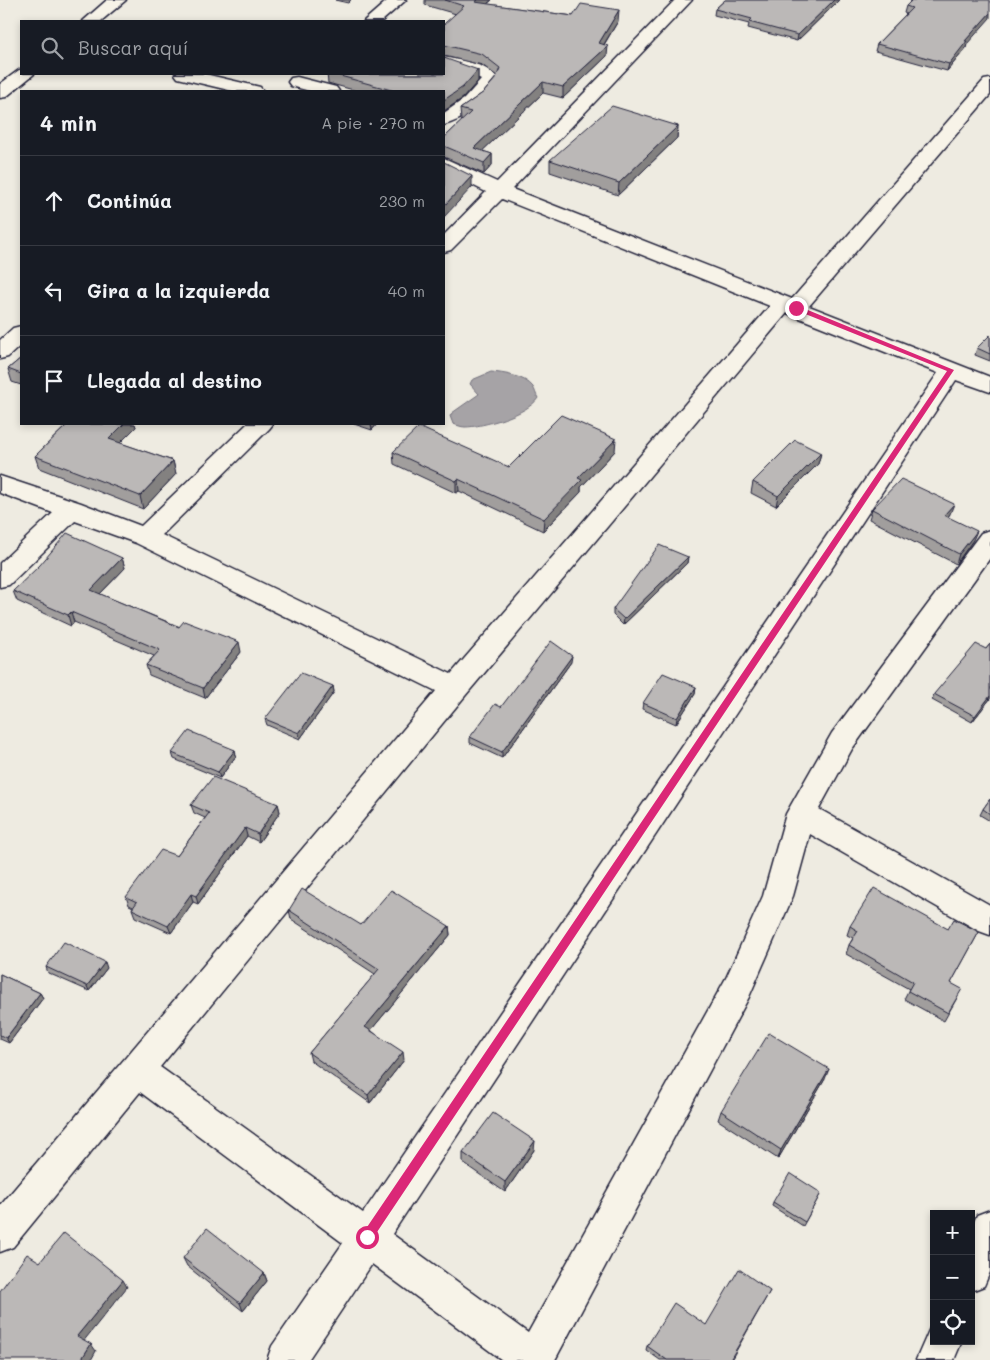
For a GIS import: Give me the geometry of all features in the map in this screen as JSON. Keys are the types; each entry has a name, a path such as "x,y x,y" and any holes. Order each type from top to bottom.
{"street":[{"path":"92,20 118,0"},
{"path":"373,20 398,0"},
{"path":"445,245 684,0"},
{"path":"445,62 480,72 487,75 490,80 487,87 453,116 445,119"},
{"path":"0,93 24,75"},
{"path":"188,75 250,90"},
{"path":"296,82 326,90"},
{"path":"0,1234 455,688 790,306 990,84"},
{"path":"445,164 499,191 990,385"},
{"path":"0,352 20,334"},
{"path":"286,1360 951,370"},
{"path":"145,537 260,425"},
{"path":"0,484 145,537 455,688"},
{"path":"0,578 72,509"},
{"path":"136,1069 534,1360 738,987 778,896 801,814 842,741 990,539"},
{"path":"801,814 990,921"},
{"path":"975,1264 990,1228"},
{"path":"935,1360 941,1345"}],"shaded area":[{"path":"491,372 507,374 525,380 533,387 538,398 525,409 493,422 465,427 453,424 450,416 452,413 479,394 470,384 472,380"}],"building":[{"path":"445,0 478,0 475,2 573,16 581,4 619,10 599,43 608,46 563,87 543,82 474,148 492,154 484,163 445,146 445,137 471,112 460,109 484,92 496,78 500,68 482,54 445,45 445,23 464,6"},
{"path":"725,0 834,0 798,35 749,22 752,19 715,9"},
{"path":"912,0 990,0 990,13 965,41 967,41 949,64 877,44 912,8 906,6"},
{"path":"445,58 478,70 463,87 445,99 445,90 391,90 337,75 445,75"},
{"path":"612,106 678,126 619,183 550,160"},
{"path":"445,162 472,176 445,205"},
{"path":"990,335 990,354 977,348"},
{"path":"20,359 20,374 8,369"},
{"path":"561,415 616,439 578,478 582,480 544,519 458,479 456,481 393,452 419,427 509,467"},
{"path":"67,425 123,425 109,439 173,461 140,496 35,456"},
{"path":"795,440 821,453 778,496 753,482"},
{"path":"901,479 954,504 944,515 977,531 959,554 872,509"},
{"path":"67,533 122,558 91,590 179,627 184,621 239,642 203,688 146,665 160,650 71,612 68,615 13,591 40,565"},
{"path":"659,545 688,557 624,619 613,609"},
{"path":"551,641 572,656 502,752 470,737 495,704 501,707"},
{"path":"976,644 986,649 990,644 990,696 975,716 934,694"},
{"path":"301,673 333,686 299,733 265,719"},
{"path":"663,673 696,687 677,718 643,703"},
{"path":"189,731 235,750 218,772 172,753"},
{"path":"213,777 278,804 258,834 245,828 196,896 191,894 168,926 132,909 137,902 126,897 161,850 177,856 209,813 191,805"},
{"path":"990,799 990,814 983,809"},
{"path":"874,888 948,929 954,919 979,932 951,983 962,989 948,1013 908,991 913,982 849,945 858,931 850,926"},
{"path":"302,889 361,925 391,890 449,926 365,1027 403,1052 368,1095 309,1053 379,969 289,910"},
{"path":"64,942 105,962 87,986 46,967"},
{"path":"0,974 40,993 6,1038 0,1035"},
{"path":"769,1033 829,1069 781,1150 721,1111"},
{"path":"493,1113 535,1141 505,1182 463,1153"},
{"path":"790,1173 821,1193 805,1222 773,1202"},
{"path":"207,1228 264,1273 240,1303 183,1258"},
{"path":"64,1233 123,1280 77,1336 91,1344 81,1360 0,1360 0,1291 27,1254 40,1262"},
{"path":"739,1269 770,1291 730,1360 667,1360 647,1346 674,1303 706,1325"}],"route":[{"path":"367,1237 951,370 796,308"}]}
